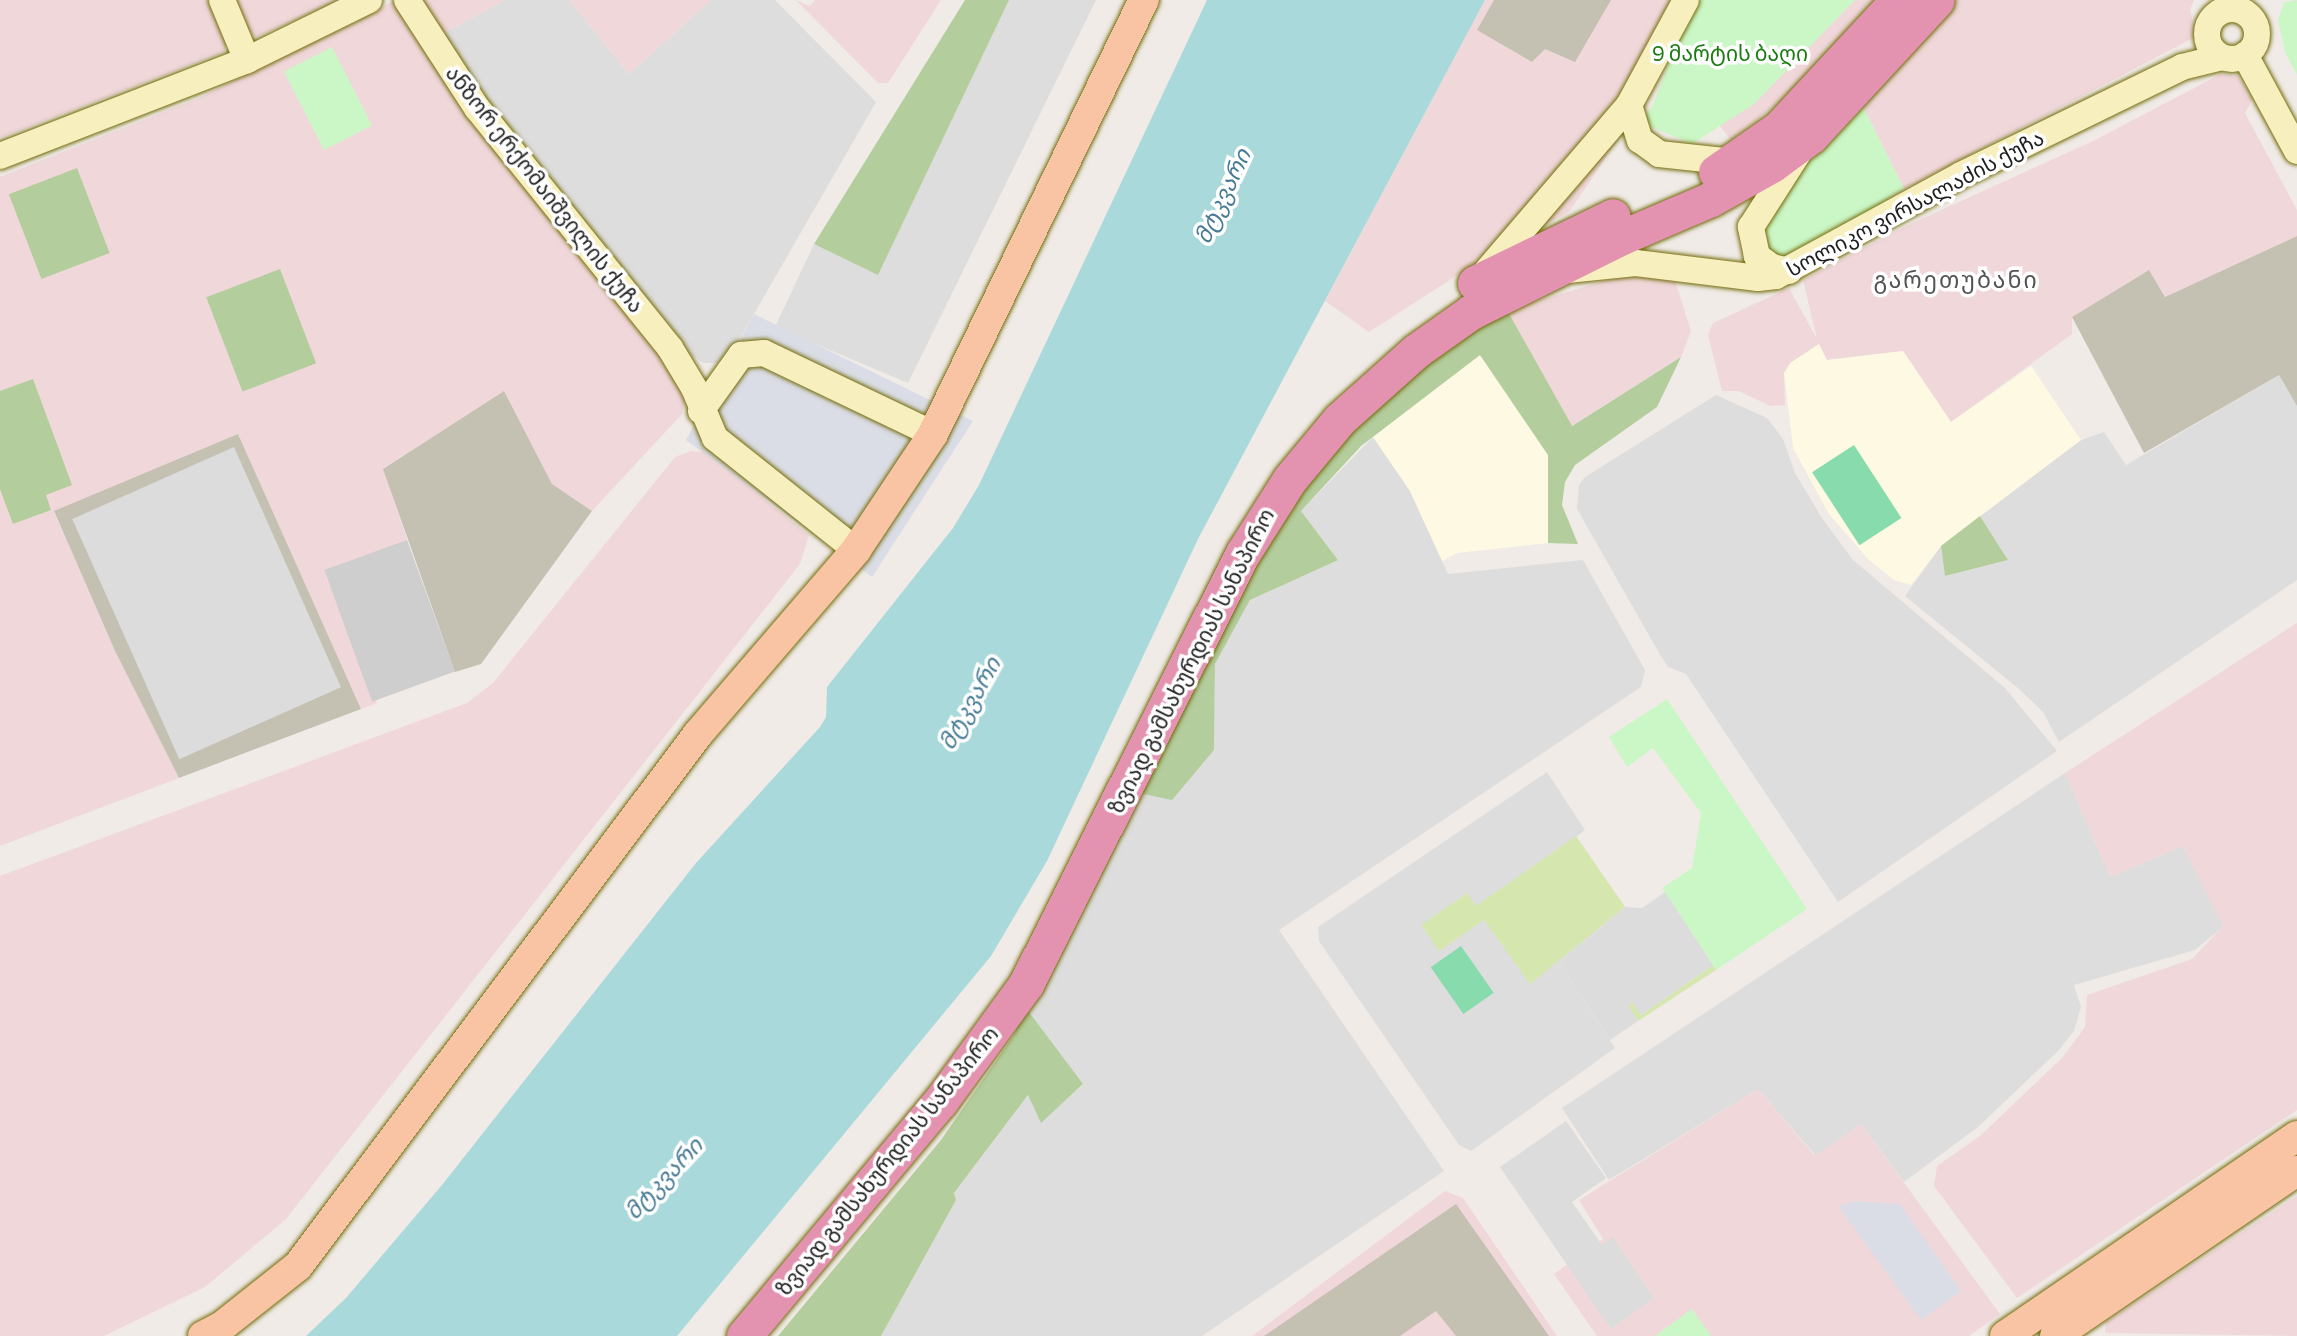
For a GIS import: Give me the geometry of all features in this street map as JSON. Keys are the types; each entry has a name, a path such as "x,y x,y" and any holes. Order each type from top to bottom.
{"highway":[{"name":"ზვიად გამსახურდიას სანაპირო","path":"718,1336 988,1005 1026,941 1200,586 1274,464 1304,424 1355,376 1435,309 1477,281 1734,162 1800,108 1898,0"},
{"name":"ზვიად გამსახურდიას სანაპირო","path":"744,1336 940,1102 1026,984 1243,553 1310,453 1340,419 1416,351 1471,312 1551,272 1711,199 1773,164 1811,136 1937,0"}],"main road":[{"path":"203,1336 221,1327 298,1266 698,734 856,550 933,434 1144,0"},
{"path":"2005,1336 2297,1136"},
{"path":"2055,1336 2297,1171"}],"street":[{"path":"222,0 247,60"},
{"path":"0,156 247,60 369,0"},
{"name":"ანზორ ერქომაიშვილის ქუჩა","path":"407,0 477,108 687,376 701,411 726,449 856,550"},
{"path":"1477,281 1543,211 1629,105 1686,0"},
{"path":"2182,67 2214,16 2239,10 2254,10 2257,35 2234,56"},
{"path":"2214,16 2211,47 2234,56 2297,151"},
{"name":"სოლიკო ვირსალაძის ქუჩა","path":"1551,272 1636,263 1758,278 1788,271 1961,175 2182,67 2234,56"},
{"path":"1629,105 1640,140 1659,154 1734,162"},
{"path":"1788,271 1772,267 1757,256 1751,227 1811,136"},
{"path":"687,376 764,353 933,434"},
{"path":"701,411 736,362"}],"shaded area":[{"path":"0,0 210,0 227,42 224,52 0,138"},
{"path":"233,0 338,0 257,37 246,31"},
{"path":"420,0 505,0 442,34"},
{"path":"505,0 569,0 629,74 711,0 775,0 876,102 731,354 717,363 704,363 681,350 549,189 442,34"},
{"path":"569,0 711,0 629,74"},
{"path":"796,0 810,6 815,0 941,0 888,83 878,83"},
{"path":"1009,0 1096,0 908,383 775,327 814,244 878,274"},
{"path":"1485,0 1675,0 1624,131 1569,212 1481,260 1369,332 1325,301"},
{"path":"1494,0 1611,0 1575,62 1545,49 1532,62 1477,30"},
{"path":"1816,0 1874,0 1781,101 1731,140 1711,115"},
{"path":"1957,0 2194,0 2190,10 2197,36 1904,189 1863,107"},
{"path":"394,1 678,375 686,398 682,414 592,511 552,484 504,391 384,468 407,540 325,573 377,703 361,709 238,434 54,512 115,651 179,778 0,846 0,177 199,98"},
{"path":"2221,74 2237,75 2253,98 2245,113 2297,210 2297,236 2165,297 2149,270 2072,317 2072,334 1951,422 1903,351 1826,360 1819,344 1784,373 1785,405 1771,406 1738,391 1722,391 1708,335 1713,323 1789,288 1817,339 1803,280 1904,227 2093,141"},
{"path":"2297,236 2297,406 2279,375 2144,453 2072,317 2149,270 2165,297"},
{"path":"1647,268 1673,274 1691,331 1681,357 1571,426 1507,310"},
{"path":"754,314 973,421 872,577 686,440"},
{"path":"1819,344 1827,360 1903,351 1951,422 2031,366 2081,440 1941,546 1911,585 1894,580 1869,560 1829,514 1793,448 1784,373 1790,363"},
{"path":"1480,355 1548,455 1548,543 1457,553 1442,561 1410,491 1373,437"},
{"path":"2279,375 2297,406 2297,580 2059,742 2043,712 2019,689 1905,596 1941,546 1945,576 2008,560 1980,516 2081,440 2104,432 2126,465"},
{"path":"504,391 552,484 592,511 481,664 455,672 383,469"},
{"path":"1716,395 1767,418 1783,439 1795,473 1822,518 1853,560 2005,688 2057,751 1838,902 1686,674 1668,667 1577,509 1579,485 1585,477"},
{"path":"238,434 361,709 179,778 115,651 54,511"},
{"path":"1373,437 1410,491 1448,574 1583,560 1645,670 1641,687 1279,930 1444,1171 1202,1336 881,1336 956,1200 954,1193 1029,1094 1041,1122 1083,1085 1026,1008 1134,792 1214,751 1215,664 1250,600 1338,560 1301,511"},
{"path":"234,447 341,687 179,759 72,519"},
{"path":"691,451 706,452 809,535 800,564 286,1219 205,1287 104,1336 0,1336 0,876 467,703 493,683 675,457"},
{"path":"407,540 455,672 372,702 324,570"},
{"path":"2297,623 2297,1110 2017,1298 1934,1186 1937,1166 1980,1136 2063,1057 2085,1027 2087,995 2192,959 2223,926 2183,846 2110,877 2065,773"},
{"path":"1547,772 1585,830 1576,837 1625,907 1559,963 1615,1048 1471,1151 1459,1145 1319,941 1318,927"},
{"path":"2065,773 2110,877 2183,846 2224,926 2195,950 2074,985 2081,1007 2074,1031 2058,1051 1978,1127 1904,1182 1861,1124 1816,1156 1758,1089 1609,1180 1562,1108"},
{"path":"1665,892 1713,965 1641,1015 1631,1001 1629,1007 1638,1021 1610,1040 1559,963 1625,907 1642,908"},
{"path":"1758,1089 1815,1156 1861,1124 2000,1314 1969,1336 1597,1336 1554,1274 1603,1239 1579,1200"},
{"path":"1566,1121 1606,1178 1572,1202 1602,1245 1613,1237 1654,1298 1611,1329 1500,1167"},
{"path":"1445,1191 1463,1198 1557,1336 1252,1336"},
{"path":"2297,1196 2297,1336 2105,1333 2106,1322"},
{"path":"1856,1201 1900,1204 1961,1291 1921,1320 1838,1206"},
{"path":"1456,1204 1549,1336 1456,1336 1436,1311 1400,1336 1264,1336"}],"green space":[{"path":"965,0 1009,0 878,275 814,244"},
{"name":"9 მარტის ბაღი","path":"1693,0 1855,0 1754,104 1692,144 1640,122 1653,105"},
{"path":"2297,0 2297,75 2285,52 2278,20 2284,2"},
{"path":"332,47 372,125 324,150 284,72"},
{"path":"1863,107 1904,189 1789,262 1768,256 1762,208"},
{"path":"77,168 110,253 41,279 9,194"},
{"path":"280,269 316,363 242,392 206,297"},
{"path":"1507,310 1572,426 1681,357 1657,407 1575,465 1565,482 1562,505 1578,544 1548,543 1548,455 1480,355 1361,446 1301,511 1338,560 1250,600 1215,664 1214,750 1172,800 1134,792 1285,505 1332,445 1418,363"},
{"path":"33,379 72,485 46,495 51,510 13,524 0,489 0,391"},
{"path":"1854,445 1901,518 1859,545 1812,472"},
{"path":"1980,516 2008,560 1945,576 1941,546"},
{"path":"1667,699 1807,909 1716,970 1662,888 1692,868 1701,813 1653,748 1627,767 1609,737"},
{"path":"1576,836 1625,907 1530,984 1484,920 1439,951 1421,925 1467,893 1476,906"},
{"path":"1461,946 1494,993 1463,1014 1431,967"},
{"path":"1713,965 1716,970 1638,1021 1628,1007 1632,1001 1641,1015"},
{"path":"1026,1008 1083,1084 1041,1123 1028,1095 954,1193 956,1200 881,1336 778,1336 941,1140 1014,1035"},
{"path":"1692,1309 1711,1336 1655,1336"}],"water":[{"name":"მტკვარი","path":"1207,0 1485,0 1198,539 1047,861 991,956 677,1336 306,1336 346,1298 442,1185 696,863 820,727 826,717 827,687 953,528 979,485"}],"district":[{"name":"გარეთუბანი","path":"1956,279"}]}
